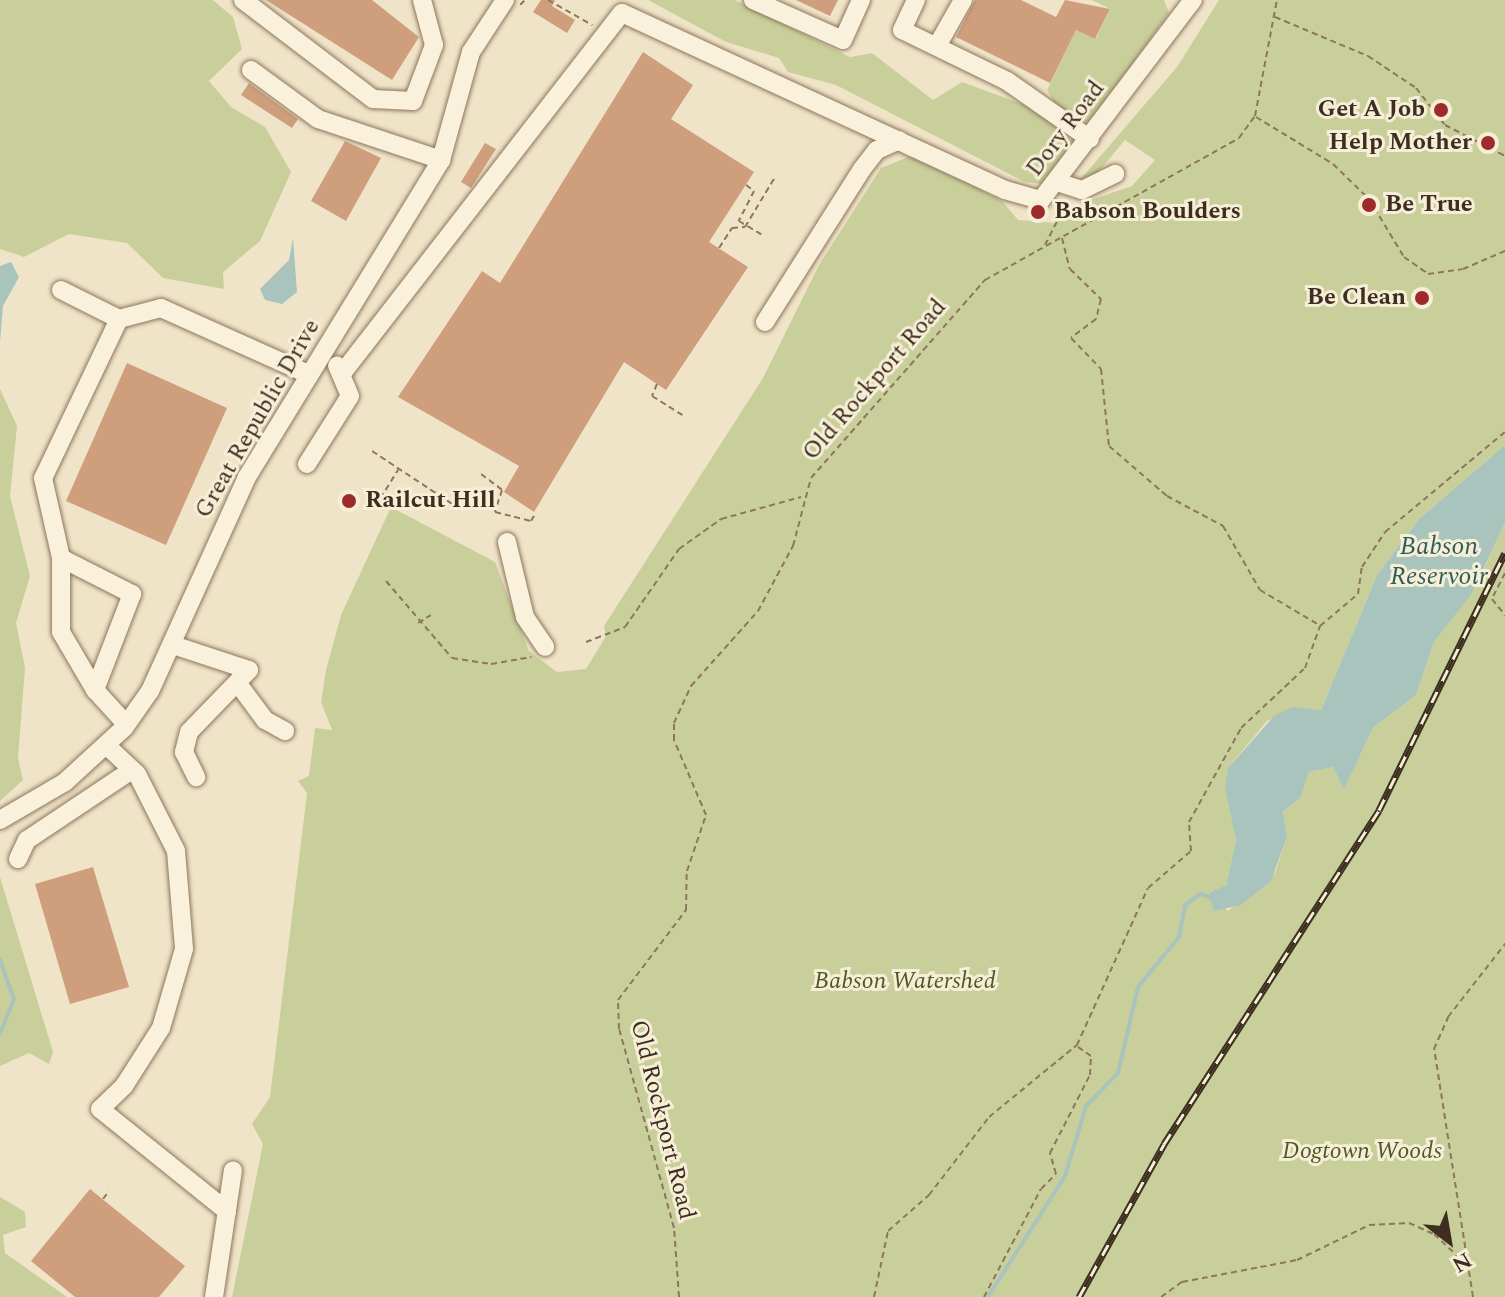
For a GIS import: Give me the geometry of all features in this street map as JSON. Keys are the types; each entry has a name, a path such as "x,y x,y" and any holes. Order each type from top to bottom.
{"street":[{"path":"243,0 373,99 413,101 434,45 422,0"},
{"name":"Great Republic Drive","path":"0,820 65,782 126,724 173,645 247,477 441,160 471,52 505,0"},
{"path":"753,0 843,40 861,0"},
{"path":"916,0 902,30 1007,81 1090,139"},
{"path":"937,46 963,0"},
{"name":"Dory Road","path":"602,31 622,13 654,24 899,140 1041,200 1193,0"},
{"path":"344,371 602,31"},
{"path":"251,70 318,119 441,160"},
{"path":"765,322 862,169 877,150 899,140"},
{"path":"1057,182 1082,190 1115,174"},
{"path":"61,290 119,319 161,308 310,375"},
{"path":"119,319 43,478 61,558 61,632 95,690 126,724"},
{"path":"307,464 350,396 344,371 322,355"},
{"path":"507,542 525,617 545,647"},
{"path":"61,558 132,594 95,690"},
{"path":"173,645 249,670 239,685 189,732 184,752 196,777"},
{"path":"239,685 265,720 285,731"},
{"path":"106,745 132,770 176,851 184,949 161,1028 100,1109 227,1211"},
{"path":"18,859 27,840 132,770"},
{"path":"214,1297 233,1170"}],"path":[{"path":"548,0 602,31"},
{"path":"1277,0 1255,116 1333,164 1369,199 1404,257 1428,274 1463,269 1505,251"},
{"path":"1274,17 1368,56 1416,88 1445,125 1505,156"},
{"name":"Old Rockport Road","path":"679,1297 674,1228 619,1029 618,1000 686,910 687,871 706,815 674,740 674,723 691,686 758,611 793,546 802,497 857,420 985,280 1239,138 1255,116"},
{"path":"745,227 775,177"},
{"path":"746,185 754,191 739,221 762,235"},
{"path":"1041,200 1057,221 1045,246"},
{"path":"719,248 732,228 745,227"},
{"path":"1062,236 1070,269 1101,299 1096,319 1071,338 1101,369 1109,446 1167,496 1223,526 1260,590 1320,626"},
{"path":"657,384 652,396 682,415"},
{"path":"874,1297 888,1231 929,1195 989,1117 1077,1045 1148,888 1191,851 1189,822 1220,758 1231,755 1253,712 1305,668 1320,626 1358,594 1362,567 1385,532 1505,432"},
{"path":"372,451 460,509 465,500"},
{"path":"375,507 399,469"},
{"path":"481,474 502,490 495,512 531,521 535,514"},
{"path":"586,642 625,627 679,549 721,519 802,497"},
{"path":"1505,573 1492,599 1505,615"},
{"path":"386,581 417,624 464,662 505,664 545,647"},
{"path":"417,624 431,615"},
{"path":"1473,1297 1434,1049 1448,1017 1505,944"},
{"path":"984,1297 1041,1189 1056,1174 1050,1153 1090,1075 1091,1056 1077,1045"},
{"path":"103,1199 109,1191"},
{"path":"1161,1297 1182,1282 1297,1260 1369,1225 1409,1223 1434,1234 1466,1264"}],"green space":[{"path":"0,0 213,0 233,17 242,49 209,81 231,107 265,127 291,172 260,241 223,272 224,289 163,278 127,243 69,234 24,257 0,249"},
{"path":"648,0 735,0 850,57 872,53 933,100 962,82 1047,113 1073,142 1043,184 1025,182 836,85 788,72 779,58 726,42"},
{"path":"1092,0 1164,0 1169,13 1090,123 1057,107 1047,90 1076,30 1096,39 1110,9"},
{"name":"Babson Watershed","path":"1219,0 1505,0 1505,445 1419,519 1377,575 1321,710 1297,709 1267,721 1228,768 1236,840 1226,885 1209,893 1228,911 1275,873 1287,837 1283,812 1301,797 1309,772 1333,767 1344,790 1373,728 1416,695 1434,642 1476,586 1505,523 1505,1297 232,1297 263,1144 252,1124 270,1097 307,793 298,781 309,776 315,728 332,730 321,702 326,670 341,615 391,507 495,562 529,651 557,672 586,669 606,636 604,626 763,378 819,265 881,168 908,157 925,159 1003,202 1018,220 1055,223 1076,205 1132,186 1155,160 1125,140 1089,183 1079,181 1177,67"},
{"path":"0,389 17,426 10,496 30,576 16,623 25,668 18,758 23,780 0,801"},
{"path":"0,877 53,1052 49,1064 29,1053 0,1066"},
{"path":"0,1197 25,1212 26,1227 3,1235 5,1253 67,1297 0,1297"}],"water":[{"path":"293,238 297,292 282,304 265,300 260,289 289,260"},
{"path":"11,262 19,277 3,306 0,342 0,266"},
{"name":"Babson Reservoir","path":"1505,445 1505,523 1472,593 1434,642 1416,695 1373,728 1344,790 1333,767 1309,772 1301,797 1283,812 1287,837 1271,881 1241,905 1214,911 1209,893 1226,885 1236,840 1225,787 1228,768 1274,716 1292,707 1321,710 1377,575 1419,519"}],"building":[{"path":"266,0 372,0 419,37 392,80"},
{"path":"541,0 555,0 552,6 575,20 567,33 533,12"},
{"path":"796,0 838,0 830,16"},
{"path":"975,0 1021,0 1056,17 1065,0 1110,9 1095,39 1076,30 1050,83 956,37"},
{"path":"643,52 693,85 671,119 754,172 709,242 748,267 666,390 624,362 534,512 504,492 519,466 398,397 482,271 500,283"},
{"path":"249,83 298,119 292,128 241,95"},
{"path":"345,141 381,158 346,221 311,201"},
{"path":"485,143 496,149 471,188 461,182"},
{"path":"127,363 227,408 166,545 66,501"},
{"path":"93,867 129,987 70,1004 35,884"},
{"path":"90,1189 185,1266 159,1297 75,1297 31,1261"}],"waterway":[{"path":"988,1297 1065,1176 1086,1106 1118,1073 1138,987 1179,937 1185,905 1201,894 1212,898"},
{"path":"0,960 14,999 0,1033"}],"railway":[{"path":"1079,1297 1164,1144 1379,810 1505,553"}],"place":[{"name":"Get A Job","path":"1441,110"},
{"name":"Help Mother","path":"1488,143"},
{"name":"Be True","path":"1369,205"},
{"name":"Babson Boulders","path":"1038,212"},
{"name":"Be Clean","path":"1422,298"},
{"name":"Railcut Hill","path":"349,501"}],"park label":[{"name":"Dogtown Woods","path":"1362,1152"}]}
